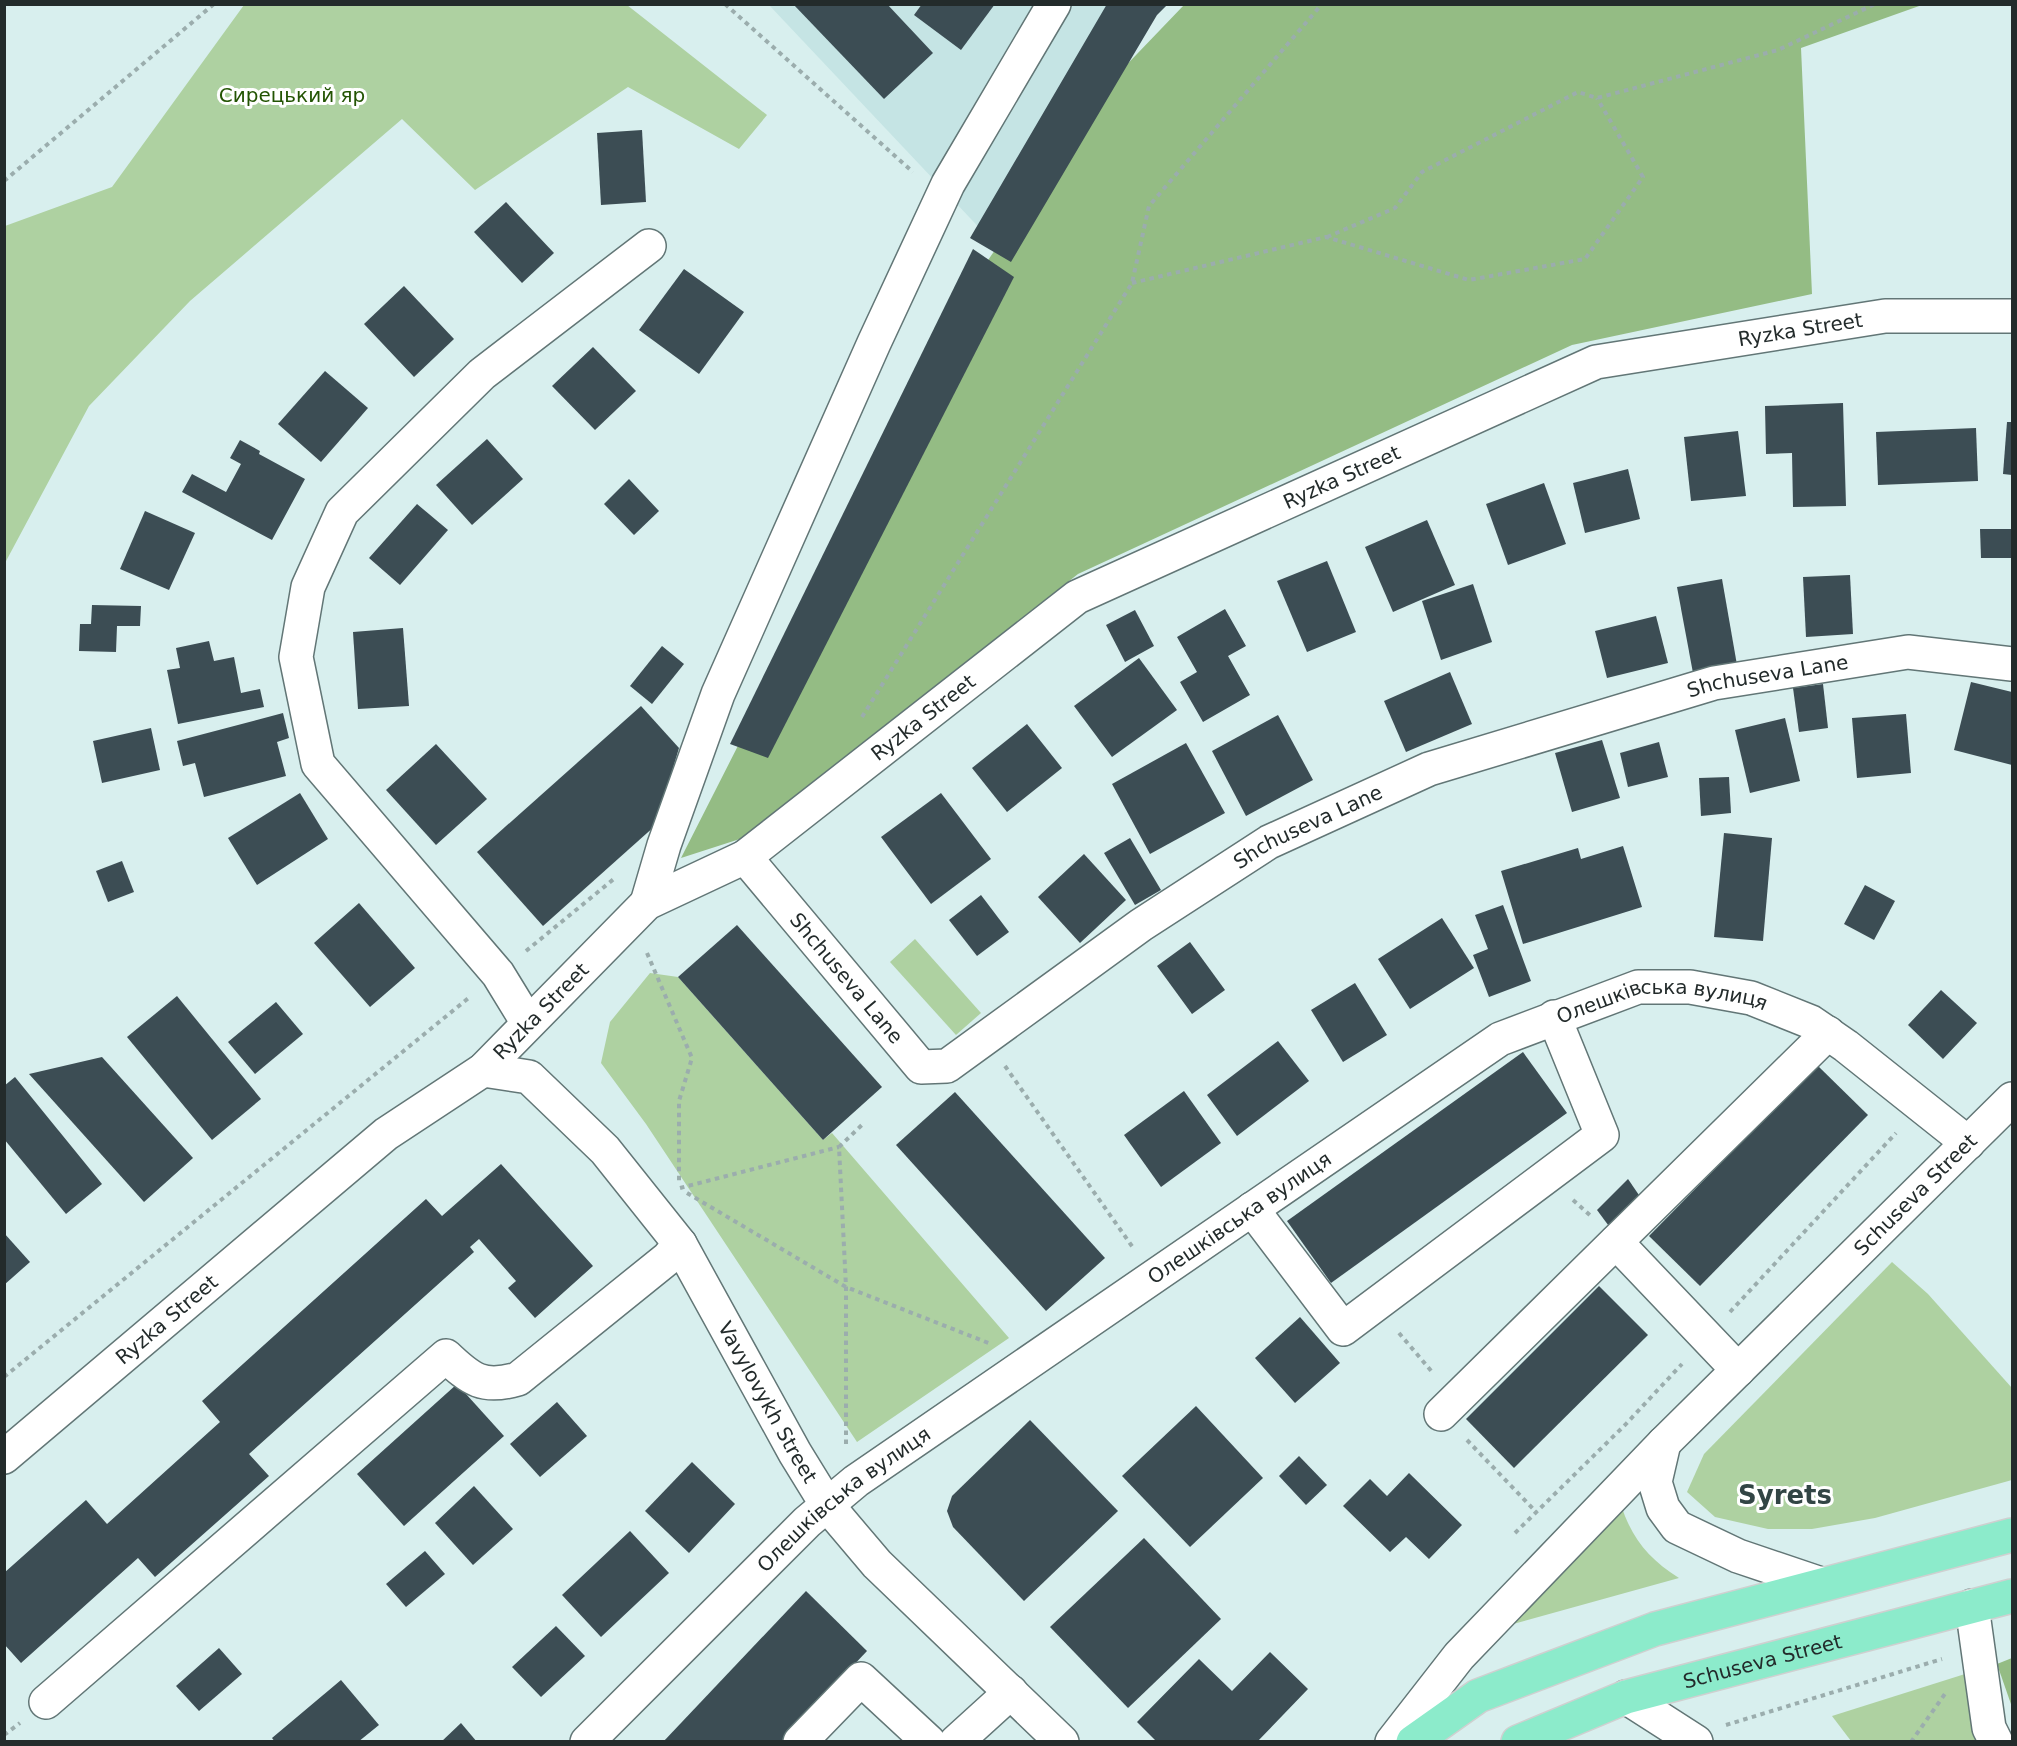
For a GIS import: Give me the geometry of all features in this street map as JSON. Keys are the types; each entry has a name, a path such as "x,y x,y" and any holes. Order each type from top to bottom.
{"main road":[{"path":"1413,1742 1478,1696 1654,1629 2013,1535"},
{"name":"Schuseva Street","path":"1518,1742 1626,1697 2013,1596"}],"street":[{"path":"647,903 664,845 718,694 874,343 948,184 1054,4"},
{"path":"528,1023 498,974 318,764 296,657 308,587 342,512 482,374 649,246"},
{"name":"Ryzka Street","path":"4,1457 386,1134 483,1070 647,903 745,857 1077,597 1596,362 1885,316 2013,316"},
{"name":"Shchuseva Lane","path":"745,857 921,1067 947,1066 1141,925 1269,842 1429,769 1714,683 1908,652 2013,664"},
{"name":"Олешківська вулиця","path":"587,1742 807,1522 856,1481 1500,1039 1638,987 1690,987 1751,998 1811,1022 1828,1033 1968,1143"},
{"path":"1252,1209 1343,1329 1602,1135 1554,1017"},
{"path":"1442,1414 1828,1033"},
{"name":"Vavylovykh Street","path":"483,1070 529,1077 605,1150 680,1244 795,1453 827,1505 877,1564 1062,1742"},
{"name":"Schuseva Street","path":"1392,1742 1459,1656 1664,1443 2013,1099"},
{"path":"1616,1242 1738,1370"},
{"path":"46,1702 446,1356 466,1375 482,1383 498,1384 518,1379 668,1258 680,1244"},
{"path":"1664,1443 1655,1482 1663,1508 1677,1527 1738,1556 1821,1584"},
{"path":"1972,1606 1989,1728 1996,1742"},
{"path":"800,1742 861,1679 929,1742"},
{"path":"956,1742 1011,1692"},
{"path":"1626,1697 1696,1742"}],"path":[{"path":"4,181 214,4"},
{"path":"725,4 922,180"},
{"path":"857,725 1132,283 1149,206 1322,4"},
{"path":"1132,283 1326,237 1395,208 1422,172 1578,92 1597,98 1778,50 1875,4"},
{"path":"1326,237 1469,280 1585,259 1643,177 1597,98"},
{"path":"4,1377 616,877"},
{"path":"646,951 692,1058 679,1101 679,1188"},
{"path":"985,1039 1140,1256"},
{"path":"679,1188 839,1147 864,1123"},
{"path":"839,1147 846,1287 846,1453"},
{"path":"679,1188 846,1287 992,1344"},
{"path":"1442,1414 1536,1512"},
{"path":"1515,1533 1529,1518"},
{"path":"1729,1724 1978,1648"},
{"path":"1911,1742 1978,1648"}],"shaded area":[{"path":"769,5 1152,5 987,236"}],"green space":[{"name":"Сирецький яр","path":"244,5 627,5 767,115 739,149 628,87 475,190 402,119 190,301 89,406 5,563 5,226 112,187"},
{"path":"1184,5 1922,5 1801,48 1812,294 1572,345 1078,574 746,837 681,858 975,279 1113,79"},
{"path":"915,939 981,1013 956,1035 890,962"},
{"path":"650,973 678,977 823,1140 832,1133 1009,1338 857,1442 646,1124 601,1063 610,1022"},
{"path":"1892,1262 1928,1294 2012,1388 2012,1480 1875,1518 1812,1529 1768,1529 1715,1517 1687,1492 1704,1454"},
{"path":"1621,1505 1630,1528 1650,1556 1679,1578 1506,1626"},
{"path":"2012,1658 2012,1707 1997,1664"},
{"path":"1965,1674 1988,1741 1851,1741 1832,1716"}],"building":[{"path":"793,4 887,4 933,53 884,99"},
{"path":"922,4 995,4 961,50 914,15"},
{"path":"1107,4 1168,4 1157,15 1011,262 970,238"},
{"path":"642,130 646,202 601,205 597,133"},
{"path":"506,202 554,253 522,283 474,232"},
{"path":"973,249 1014,277 768,758 730,744"},
{"path":"684,269 744,312 699,374 639,330"},
{"path":"404,286 454,339 414,377 364,324"},
{"path":"593,347 636,391 595,430 552,386"},
{"path":"325,371 368,408 321,462 278,424"},
{"path":"1843,403 1846,506 1793,507 1792,453 1766,454 1765,406"},
{"path":"2007,422 2012,422 2012,475 2003,474"},
{"path":"1976,428 1978,481 1878,485 1876,432"},
{"path":"1738,431 1746,496 1691,501 1684,437"},
{"path":"487,439 523,479 472,525 436,485"},
{"path":"240,440 260,451 259,454 305,479 272,540 182,492 192,474 226,492 241,464 230,458"},
{"path":"1628,469 1640,519 1585,533 1573,483"},
{"path":"629,479 659,511 634,535 604,504"},
{"path":"1544,483 1566,544 1508,565 1486,504"},
{"path":"417,504 448,530 400,585 369,558"},
{"path":"145,511 195,533 169,590 120,569"},
{"path":"1427,520 1455,585 1393,612 1365,547"},
{"path":"1980,529 2012,529 2012,558 1981,558"},
{"path":"1327,561 1356,632 1307,652 1277,581"},
{"path":"1850,575 1853,634 1806,637 1803,577"},
{"path":"1722,579 1737,665 1693,673 1677,587"},
{"path":"1473,584 1492,642 1441,660 1422,601"},
{"path":"92,605 141,606 140,626 117,626 116,652 79,651 80,624 91,624"},
{"path":"1225,609 1246,646 1228,656 1250,695 1203,722 1180,682 1197,672 1177,637"},
{"path":"1135,610 1154,646 1125,662 1106,625"},
{"path":"1656,616 1668,663 1607,678 1595,631"},
{"path":"403,628 409,706 358,709 353,632"},
{"path":"209,641 214,661 234,657 241,693 260,689 264,707 178,724 167,670 180,668 176,648"},
{"path":"662,646 684,664 652,704 630,686"},
{"path":"1139,658 1177,710 1112,757 1074,706"},
{"path":"1450,672 1472,724 1406,752 1384,701"},
{"path":"1971,682 2012,692 2012,765 1954,750"},
{"path":"1823,684 1828,728 1799,732 1793,688"},
{"path":"641,706 679,748 656,825 543,926 477,852"},
{"path":"283,713 289,738 277,742 286,776 204,797 195,763 183,766 177,741"},
{"path":"1906,714 1911,773 1857,778 1852,718"},
{"path":"1278,715 1313,780 1246,816 1212,751"},
{"path":"1785,718 1800,781 1750,793 1735,730"},
{"path":"1027,724 1062,768 1007,812 972,768"},
{"path":"151,728 160,770 102,783 93,741"},
{"path":"1602,740 1620,798 1572,812 1555,753"},
{"path":"1659,742 1668,777 1628,787 1620,753"},
{"path":"1186,743 1225,813 1150,854 1112,784"},
{"path":"436,744 487,799 436,845 386,790"},
{"path":"1729,777 1731,813 1701,816 1699,778"},
{"path":"300,793 328,839 257,885 228,838"},
{"path":"941,793 991,859 931,904 881,837"},
{"path":"1724,833 1772,838 1763,941 1714,937"},
{"path":"1130,838 1161,890 1135,905 1104,853"},
{"path":"1623,846 1642,907 1523,944 1501,871 1578,848 1581,859"},
{"path":"1084,854 1126,900 1080,943 1038,897"},
{"path":"122,861 134,892 108,902 96,871"},
{"path":"1865,885 1895,901 1874,940 1844,924"},
{"path":"981,895 1009,932 977,956 949,920"},
{"path":"359,903 415,968 370,1007 314,943"},
{"path":"1503,905 1531,981 1489,997 1473,955 1488,949 1475,915"},
{"path":"1442,918 1474,968 1410,1009 1378,959"},
{"path":"737,925 882,1087 823,1140 678,977"},
{"path":"1190,942 1225,990 1192,1014 1157,966"},
{"path":"1355,983 1387,1035 1343,1062 1311,1010"},
{"path":"1941,990 1977,1023 1943,1059 1908,1025"},
{"path":"177,996 261,1099 212,1140 127,1037"},
{"path":"276,1002 303,1034 255,1074 228,1042"},
{"path":"1278,1041 1309,1081 1237,1136 1207,1095"},
{"path":"1523,1052 1567,1113 1331,1283 1287,1221"},
{"path":"102,1057 193,1158 144,1202 29,1074"},
{"path":"1817,1065 1868,1115 1700,1286 1649,1236"},
{"path":"15,1077 102,1184 66,1214 4,1139 4,1086"},
{"path":"1184,1091 1221,1143 1161,1187 1124,1135"},
{"path":"955,1092 1105,1258 1046,1311 896,1145"},
{"path":"501,1164 593,1266 535,1318 508,1288 516,1281 479,1239 470,1247 474,1252 249,1454 269,1476 155,1577 138,1558 21,1663 4,1644 4,1573 86,1500 107,1524 220,1422 202,1401 426,1199 442,1216"},
{"path":"1628,1179 1643,1201 1614,1233 1597,1210"},
{"path":"4,1233 30,1262 4,1285"},
{"path":"1599,1286 1648,1335 1514,1468 1466,1419"},
{"path":"1300,1317 1340,1363 1295,1403 1255,1358"},
{"path":"457,1384 504,1436 404,1526 357,1474"},
{"path":"557,1402 587,1436 540,1477 510,1444"},
{"path":"1196,1406 1263,1478 1190,1547 1122,1476"},
{"path":"1030,1420 1118,1511 1024,1601 953,1527 947,1511 952,1496"},
{"path":"1299,1456 1327,1485 1306,1505 1279,1476"},
{"path":"692,1462 735,1504 689,1553 645,1511"},
{"path":"1409,1473 1462,1525 1429,1559 1406,1537 1390,1552 1343,1506 1370,1479 1387,1496"},
{"path":"474,1486 513,1529 473,1565 435,1523"},
{"path":"630,1531 669,1573 601,1637 562,1595"},
{"path":"1144,1538 1221,1619 1128,1708 1050,1627"},
{"path":"425,1551 445,1574 406,1607 386,1584"},
{"path":"806,1591 867,1651 781,1742 663,1742"},
{"path":"556,1626 585,1656 541,1697 512,1667"},
{"path":"219,1648 242,1674 199,1711 176,1686"},
{"path":"1270,1652 1308,1689 1257,1742 1157,1742 1137,1722 1199,1659 1232,1691"},
{"path":"341,1680 379,1725 358,1742 275,1742 272,1738"},
{"path":"461,1723 477,1742 441,1742"}],"district":[{"name":"Syrets","path":"1785,1495"}]}
